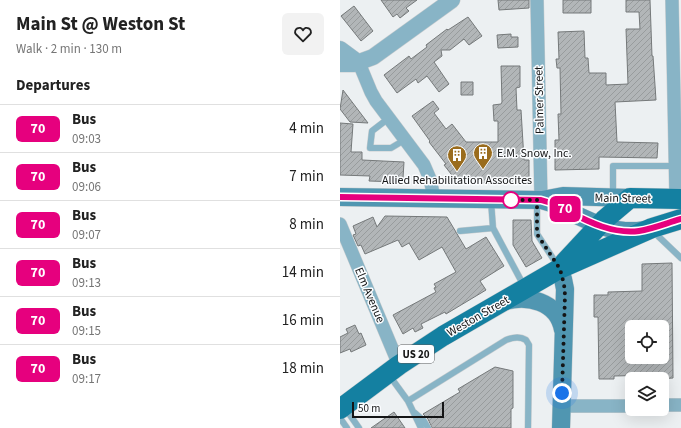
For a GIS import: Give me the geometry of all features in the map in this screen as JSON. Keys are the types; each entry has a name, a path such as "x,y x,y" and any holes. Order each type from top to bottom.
{"main road":[{"name":"Main Street","path":"340,197 539,200 563,196 595,197 607,205 613,213 634,231 652,228 681,219"},
{"name":"Main Street","path":"539,200 613,213 679,199"},
{"path":"605,248 611,240 613,213"},
{"name":"Weston Street","path":"560,269 613,213"},
{"name":"Weston Street","path":"341,411 394,369 443,336 560,269 652,228"},
{"path":"560,269 564,284 561,428"},
{"path":"502,302 518,299 534,300 543,303 557,314 562,323 564,333"}],"street":[{"path":"340,64 347,65 359,63 373,57 452,0"},
{"name":"Palmer Street","path":"537,0 539,200"},
{"path":"672,0 676,166 679,199"},
{"path":"340,49 359,63 373,96 424,165 430,179 434,198"},
{"name":"Elm Avenue","path":"340,224 394,369"},
{"path":"669,405 681,405"},
{"path":"561,406 625,406"}],"lane":[{"path":"389,118 371,132 370,148 391,148 406,140"},
{"path":"613,213 613,166 676,166"},
{"path":"491,199 493,228 526,288"},
{"path":"539,200 537,234 560,269"},
{"path":"460,231 493,228"},
{"path":"652,228 658,237 681,258"},
{"path":"408,401 506,340 520,337 526,340 529,345 528,428"},
{"path":"394,369 412,410 422,428"},
{"path":"412,410 424,421 428,428"},
{"path":"341,411 346,428"},
{"path":"341,411 359,428"}],"building":[{"path":"381,0 417,0 406,8 409,11 400,18 397,14 393,17"},
{"path":"498,0 529,0 529,8 499,10"},
{"path":"563,0 591,0 591,13 563,13"},
{"path":"626,0 650,0 652,56 656,100 615,102 617,142 658,143 657,158 599,157 599,169 555,170 555,140 559,140 558,114 561,114 560,68 557,68 556,59 559,59 558,32 584,31 585,58 588,58 589,73 606,73 606,85 628,84 626,29 640,29 639,12 626,12"},
{"path":"354,6 373,31 361,41 341,16"},
{"path":"468,17 482,36 469,45 464,39 450,50 441,50 442,56 434,62 449,84 439,92 427,76 418,83 416,79 397,93 384,75 409,56 411,59 447,29 448,30"},
{"path":"511,34 511,37 518,37 518,47 498,48 497,35"},
{"path":"501,66 520,66 520,87 516,88 517,110 521,110 524,160 529,160 529,177 523,183 482,183 477,179 455,179 412,116 433,101 439,109 434,113 446,129 452,124 466,142 498,142 498,121 494,121 493,105 501,104 502,102"},
{"path":"461,82 473,82 473,95 461,95"},
{"path":"343,90 368,123 350,122 340,109"},
{"path":"340,123 353,124 351,152 362,152 362,160 404,162 403,178 399,182 369,181 370,176 340,175"},
{"path":"385,216 447,217 466,249 486,237 504,266 480,281 486,290 446,314 445,312 421,324 423,328 415,332 413,328 403,334 393,315 436,292 434,288 436,287 434,284 456,272 442,247 419,260 409,243 402,247 398,240 365,254 361,245 358,246 353,235 356,234 353,226 373,217 377,227"},
{"path":"513,220 531,220 532,241 542,258 526,267 513,245"},
{"path":"672,263 673,378 669,378 669,372 625,372 625,376 614,376 614,379 599,379 598,317 594,317 594,295 608,295 608,292 642,291 642,264"},
{"path":"355,325 359,334 361,333 366,345 351,352 350,349 340,353 340,337 348,333 346,329"},
{"path":"495,367 513,371 513,408 511,409 511,428 432,428 428,419 423,414 460,392 458,389"},
{"path":"394,412 405,428 371,428"}],"bus line":[{"name":"70","path":"340,197 541,200 551,203 603,227 623,232 645,230 681,219"}],"place":[{"name":"E.M. Snow, Inc.","path":"483,170"},
{"name":"Allied Rehabilitation Assocites","path":"457,172"}],"route":[{"path":"511,200 506,200 537,200 537,234 560,269 563,279 565,295 562,393"}]}
